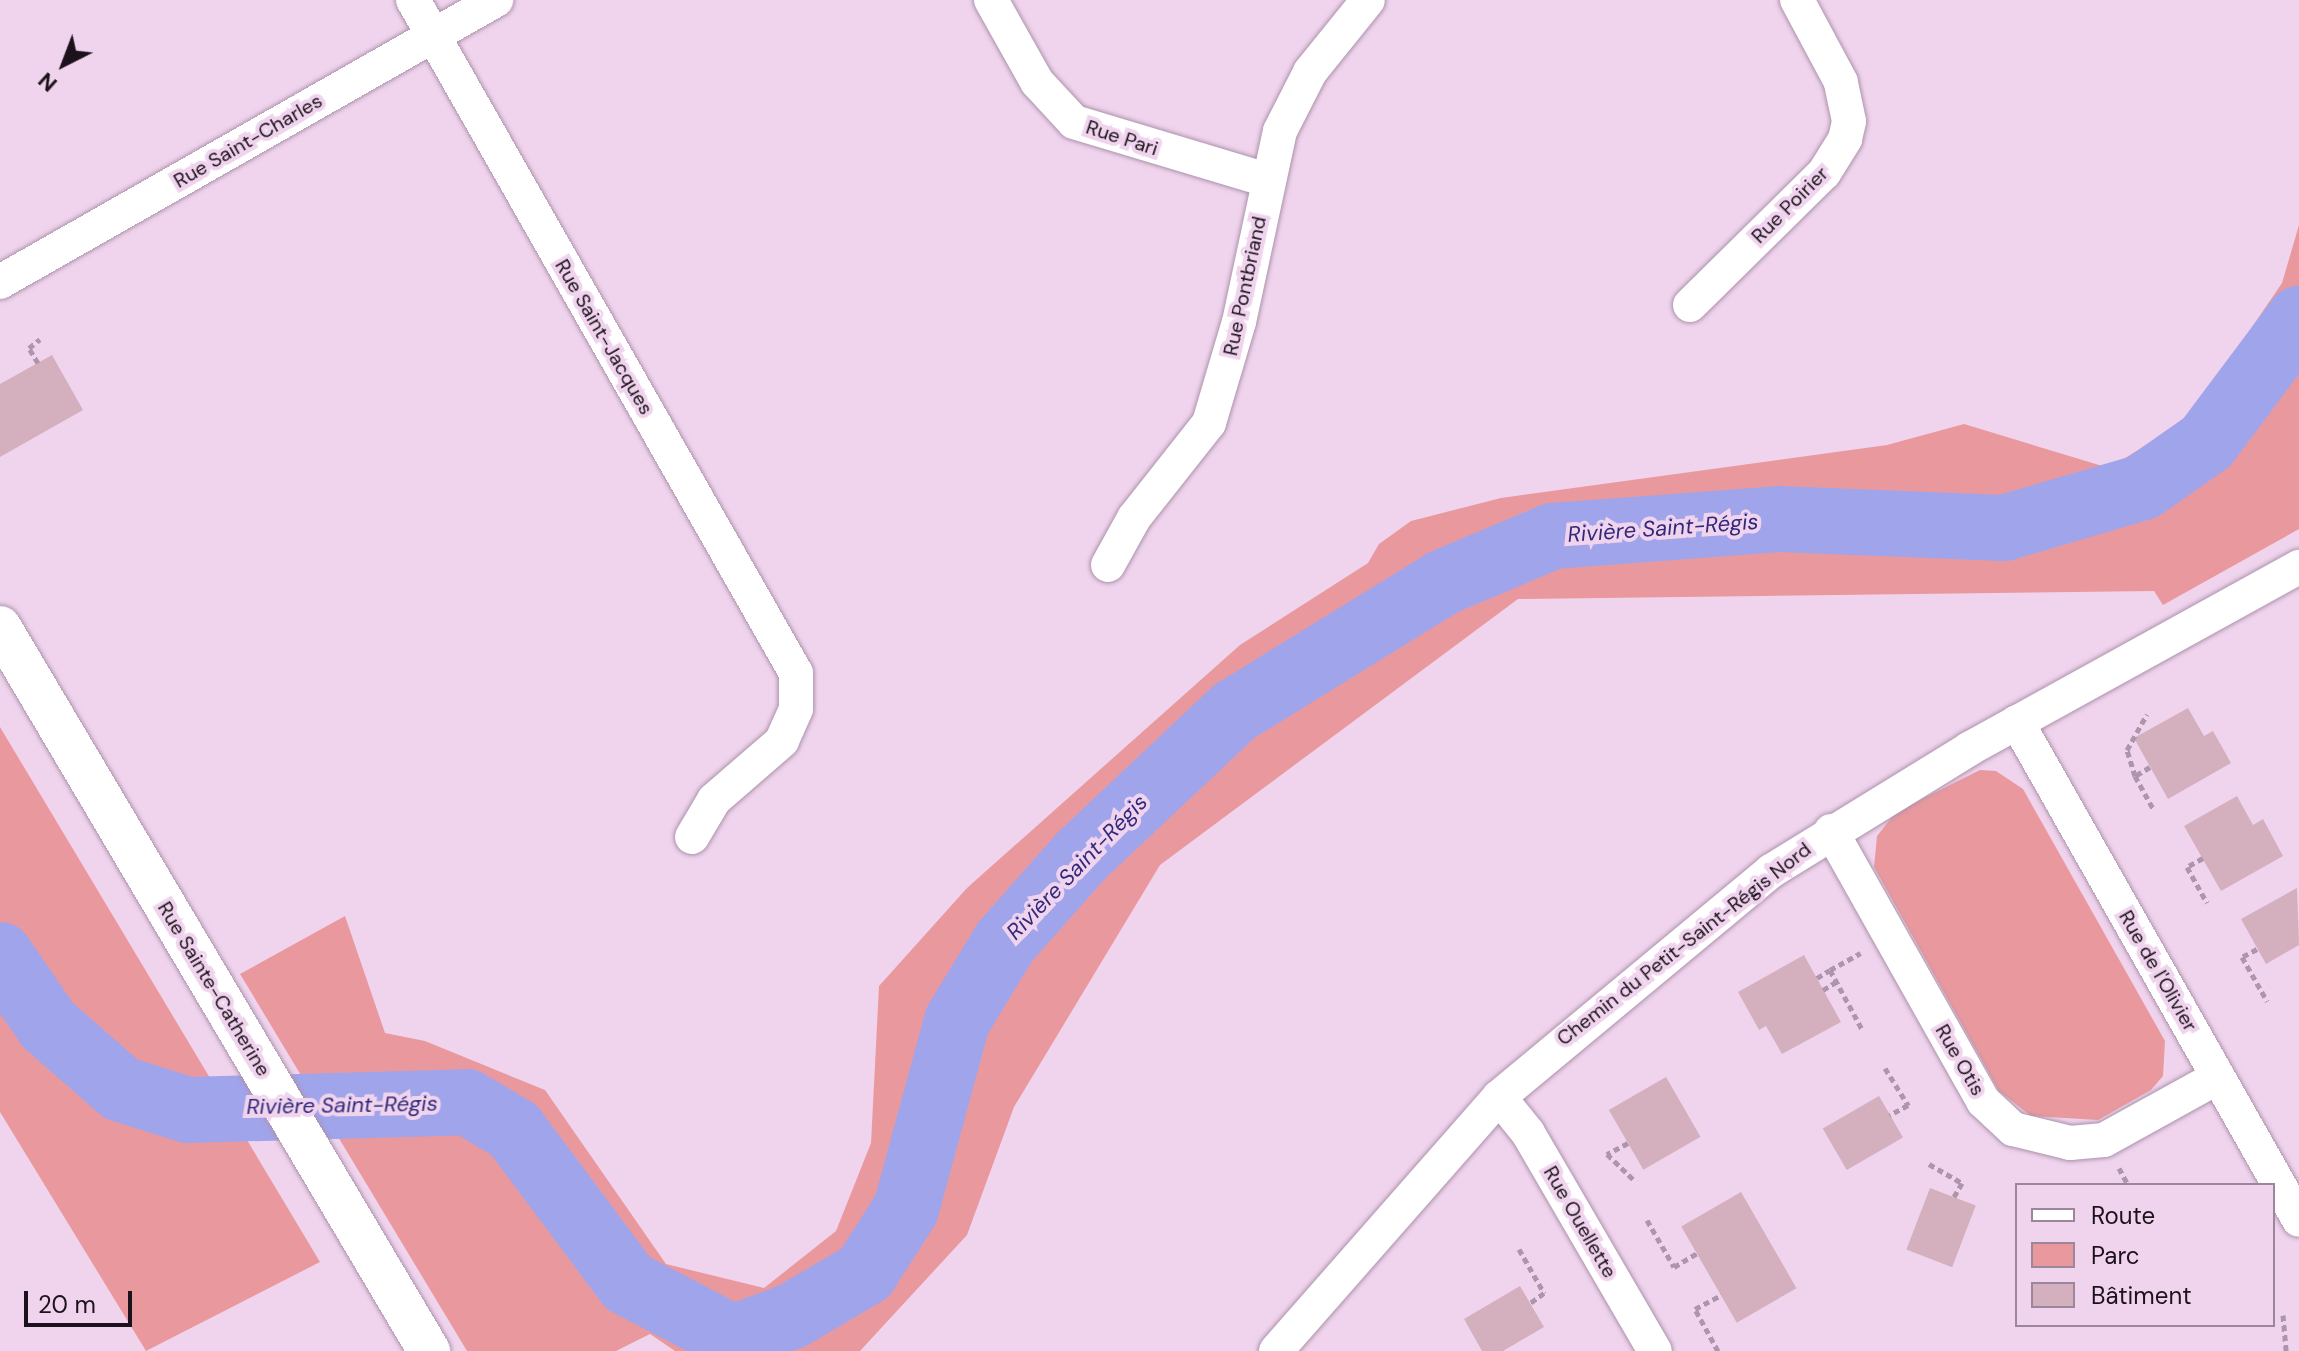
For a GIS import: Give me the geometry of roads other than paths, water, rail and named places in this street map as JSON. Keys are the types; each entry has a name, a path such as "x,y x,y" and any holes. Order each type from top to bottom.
{"street":[{"name":"Rue Saint-Jacques","path":"413,0 796,673 796,709 782,741 714,800 692,837"},
{"name":"Rue Saint-Charles","path":"0,282 496,0"},
{"name":"Rue Pari","path":"991,0 1037,82 1074,122 1267,180"},
{"name":"Rue Pontbriand","path":"1108,565 1134,518 1198,442 1219,401 1267,180 1292,104 1368,0"},
{"name":"Rue Poirier","path":"1690,305 1824,173 1845,139 1849,121 1841,82 1797,0"},
{"name":"Chemin du Petit-Saint-Régis Nord","path":"1276,1351 1499,1097 1721,911 1831,831 2017,722 2299,567"},
{"name":"Rue Sainte-Catherine","path":"0,627 429,1351"},
{"name":"Rue de l'Olivier","path":"2017,722 2299,1220"},
{"name":"Rue Otis","path":"1831,831 1983,1101 2013,1129 2070,1143 2104,1140 2218,1077"},
{"name":"Rue Ouellette","path":"1499,1097 1528,1133 1655,1351"}],"waterway":[{"name":"Rivière Saint-Régis","path":"0,955 48,1025 121,1089 188,1110 467,1102 514,1130 628,1283 733,1338 792,1316 865,1273 906,1209 957,1021 1005,942 1081,856 1235,711 1444,582 1553,536 1778,519 2004,528 2143,487 2207,442 2299,319"}]}
